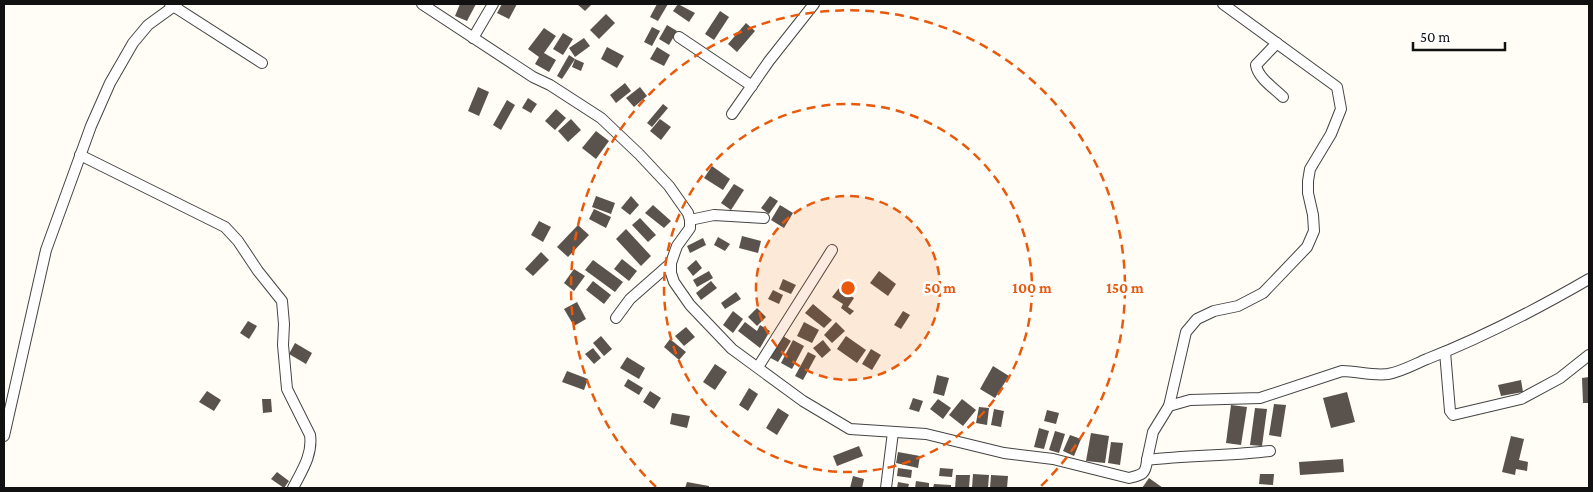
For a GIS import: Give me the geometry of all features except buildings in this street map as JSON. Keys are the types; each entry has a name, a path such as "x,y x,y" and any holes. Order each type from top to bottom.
{"street":[{"path":"4,436 46,250 91,126 110,83 133,43 148,25 173,4 262,63"},
{"path":"422,4 533,77 550,85 601,118 664,180 682,204 690,220 690,228 677,246 671,263 671,273 674,282 690,305 732,349 803,401 850,429 926,434 1004,453 1053,459 1129,478 1142,474 1146,468 1146,460 1153,432 1169,406 1186,332 1196,319 1214,311 1238,306 1263,293 1307,247 1314,231 1313,215 1308,193 1310,169 1331,134 1341,109 1337,87 1224,4"},
{"path":"473,38 493,4"},
{"path":"732,114 814,4"},
{"path":"678,37 752,86"},
{"path":"1277,43 1256,65 1259,74 1283,97"},
{"path":"80,155 225,227 282,302 287,389 310,435 311,443 310,452 293,488"},
{"path":"690,220 714,214 764,218"},
{"path":"758,367 832,250"},
{"path":"616,318 630,299 671,263"},
{"path":"1169,406 1190,400 1260,398 1342,371 1370,375 1390,374 1445,352 1535,310 1589,279"},
{"path":"1445,352 1450,410 1453,415 1521,399 1560,378 1589,355"},
{"path":"886,488 893,432"},
{"path":"1146,460 1270,451"}]}
